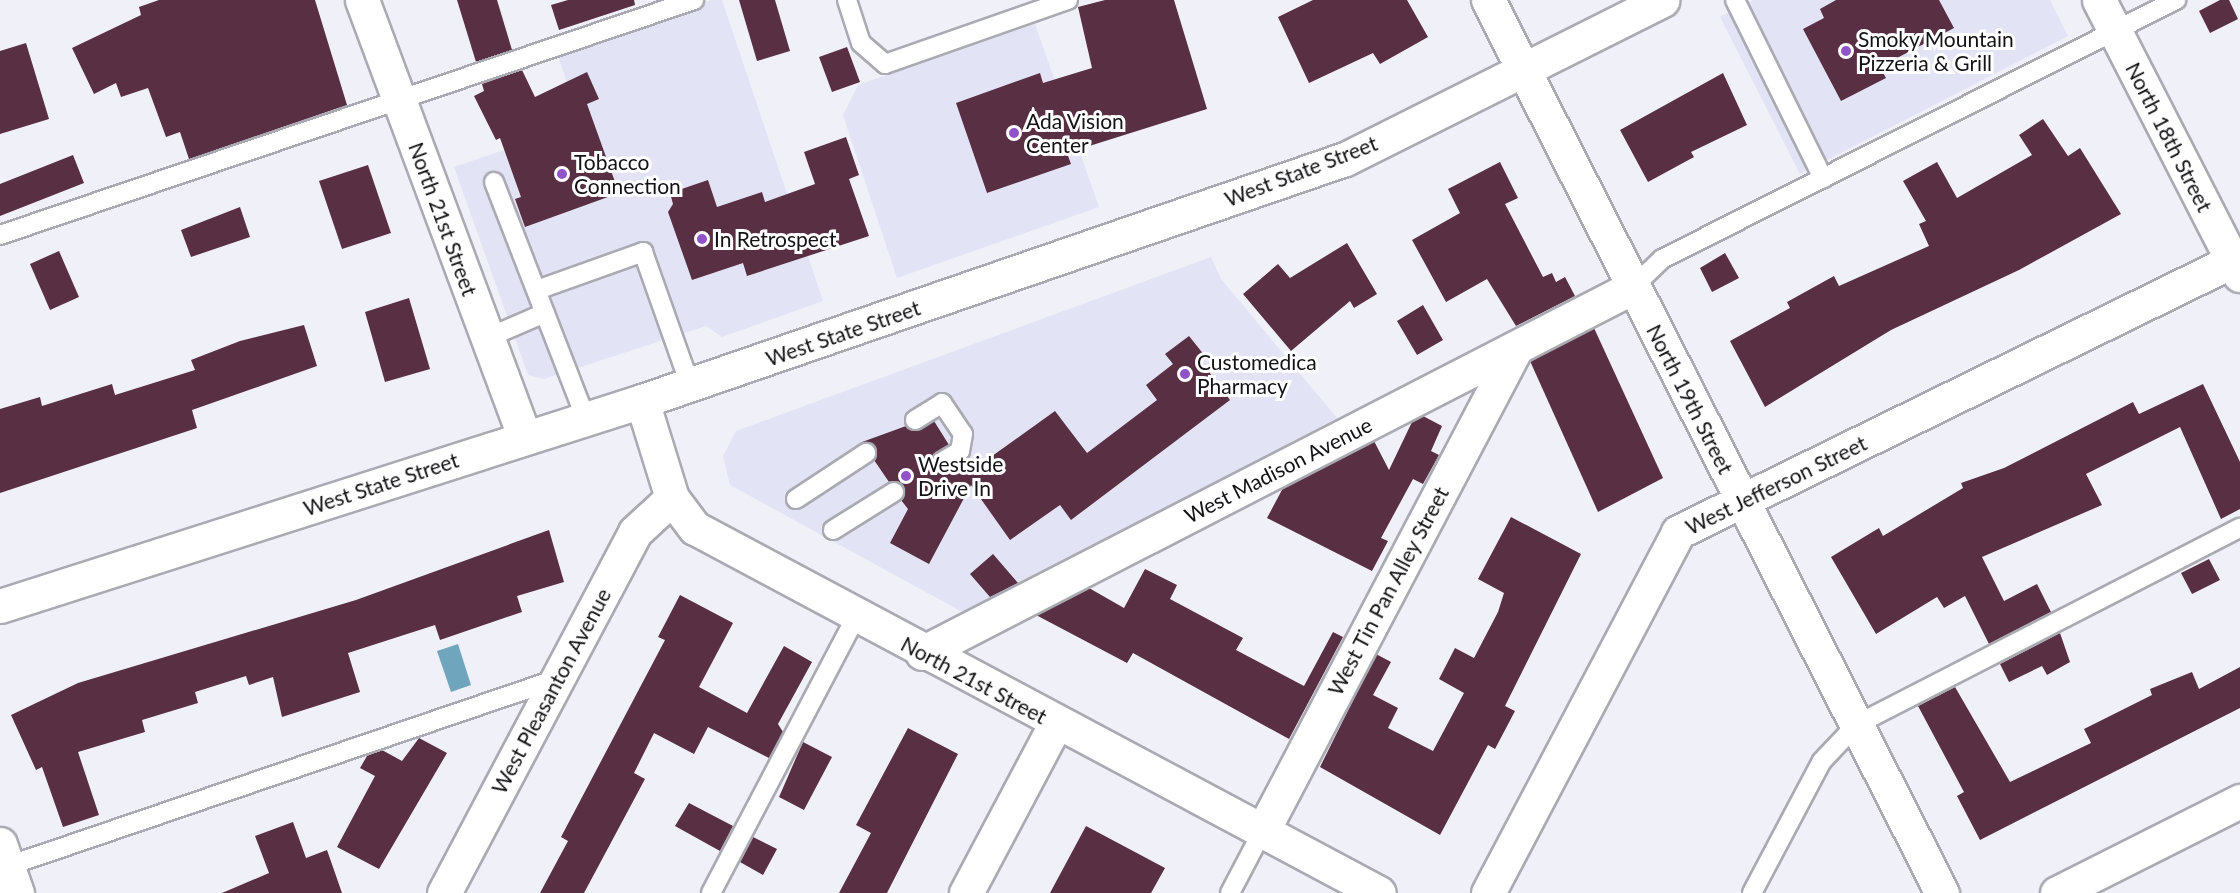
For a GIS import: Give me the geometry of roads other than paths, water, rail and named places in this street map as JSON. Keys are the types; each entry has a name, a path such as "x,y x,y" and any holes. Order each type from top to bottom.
{"street":[{"name":"North 21st Street","path":"362,0 525,438"},
{"name":"North 19th Street","path":"1488,0 1942,893"},
{"name":"West State Street","path":"0,606 642,401 1345,159 1662,0"},
{"name":"North 18th Street","path":"2098,0 2238,264"},
{"name":"West Jefferson Street","path":"1488,893 1678,532 1742,499 2238,264"},
{"name":"West Madison Avenue","path":"922,653 1515,351 1633,287"},
{"name":"West Tin Pan Alley Street","path":"1262,832 1515,351"},
{"name":"North 21st Street","path":"642,401 672,498 695,528 922,653 1379,893"},
{"name":"West Pleasanton Avenue","path":"444,893 635,532 672,498"},
{"path":"966,893 1056,723"},
{"path":"2056,893 2240,801"}],"lane":[{"path":"0,235 694,0"},
{"path":"847,0 861,43 885,64 1068,0"},
{"path":"1735,0 1823,178"},
{"path":"1633,287 1662,259 2176,0"},
{"path":"494,182 586,419"},
{"path":"537,290 643,252 690,385"},
{"path":"487,338 545,314"},
{"path":"915,420 942,403 964,442 942,462"},
{"path":"796,499 866,453"},
{"path":"833,531 894,492"},
{"path":"1752,893 1822,761 1856,725 2240,528"},
{"path":"711,893 856,617"},
{"path":"6,868 557,679"},
{"path":"1230,893 1262,832"}],"water":[{"path":"458,644 471,685 451,692 437,651"}],"place":[{"name":"Smoky Mountain Pizzeria & Grill","path":"1846,51"},
{"name":"Ada Vision Center","path":"1014,133"},
{"name":"Tobacco Connection","path":"562,174"},
{"name":"In Retrospect","path":"702,239"},
{"name":"Customedica Pharmacy","path":"1185,374"},
{"name":"Westside Drive In","path":"906,476"}]}
